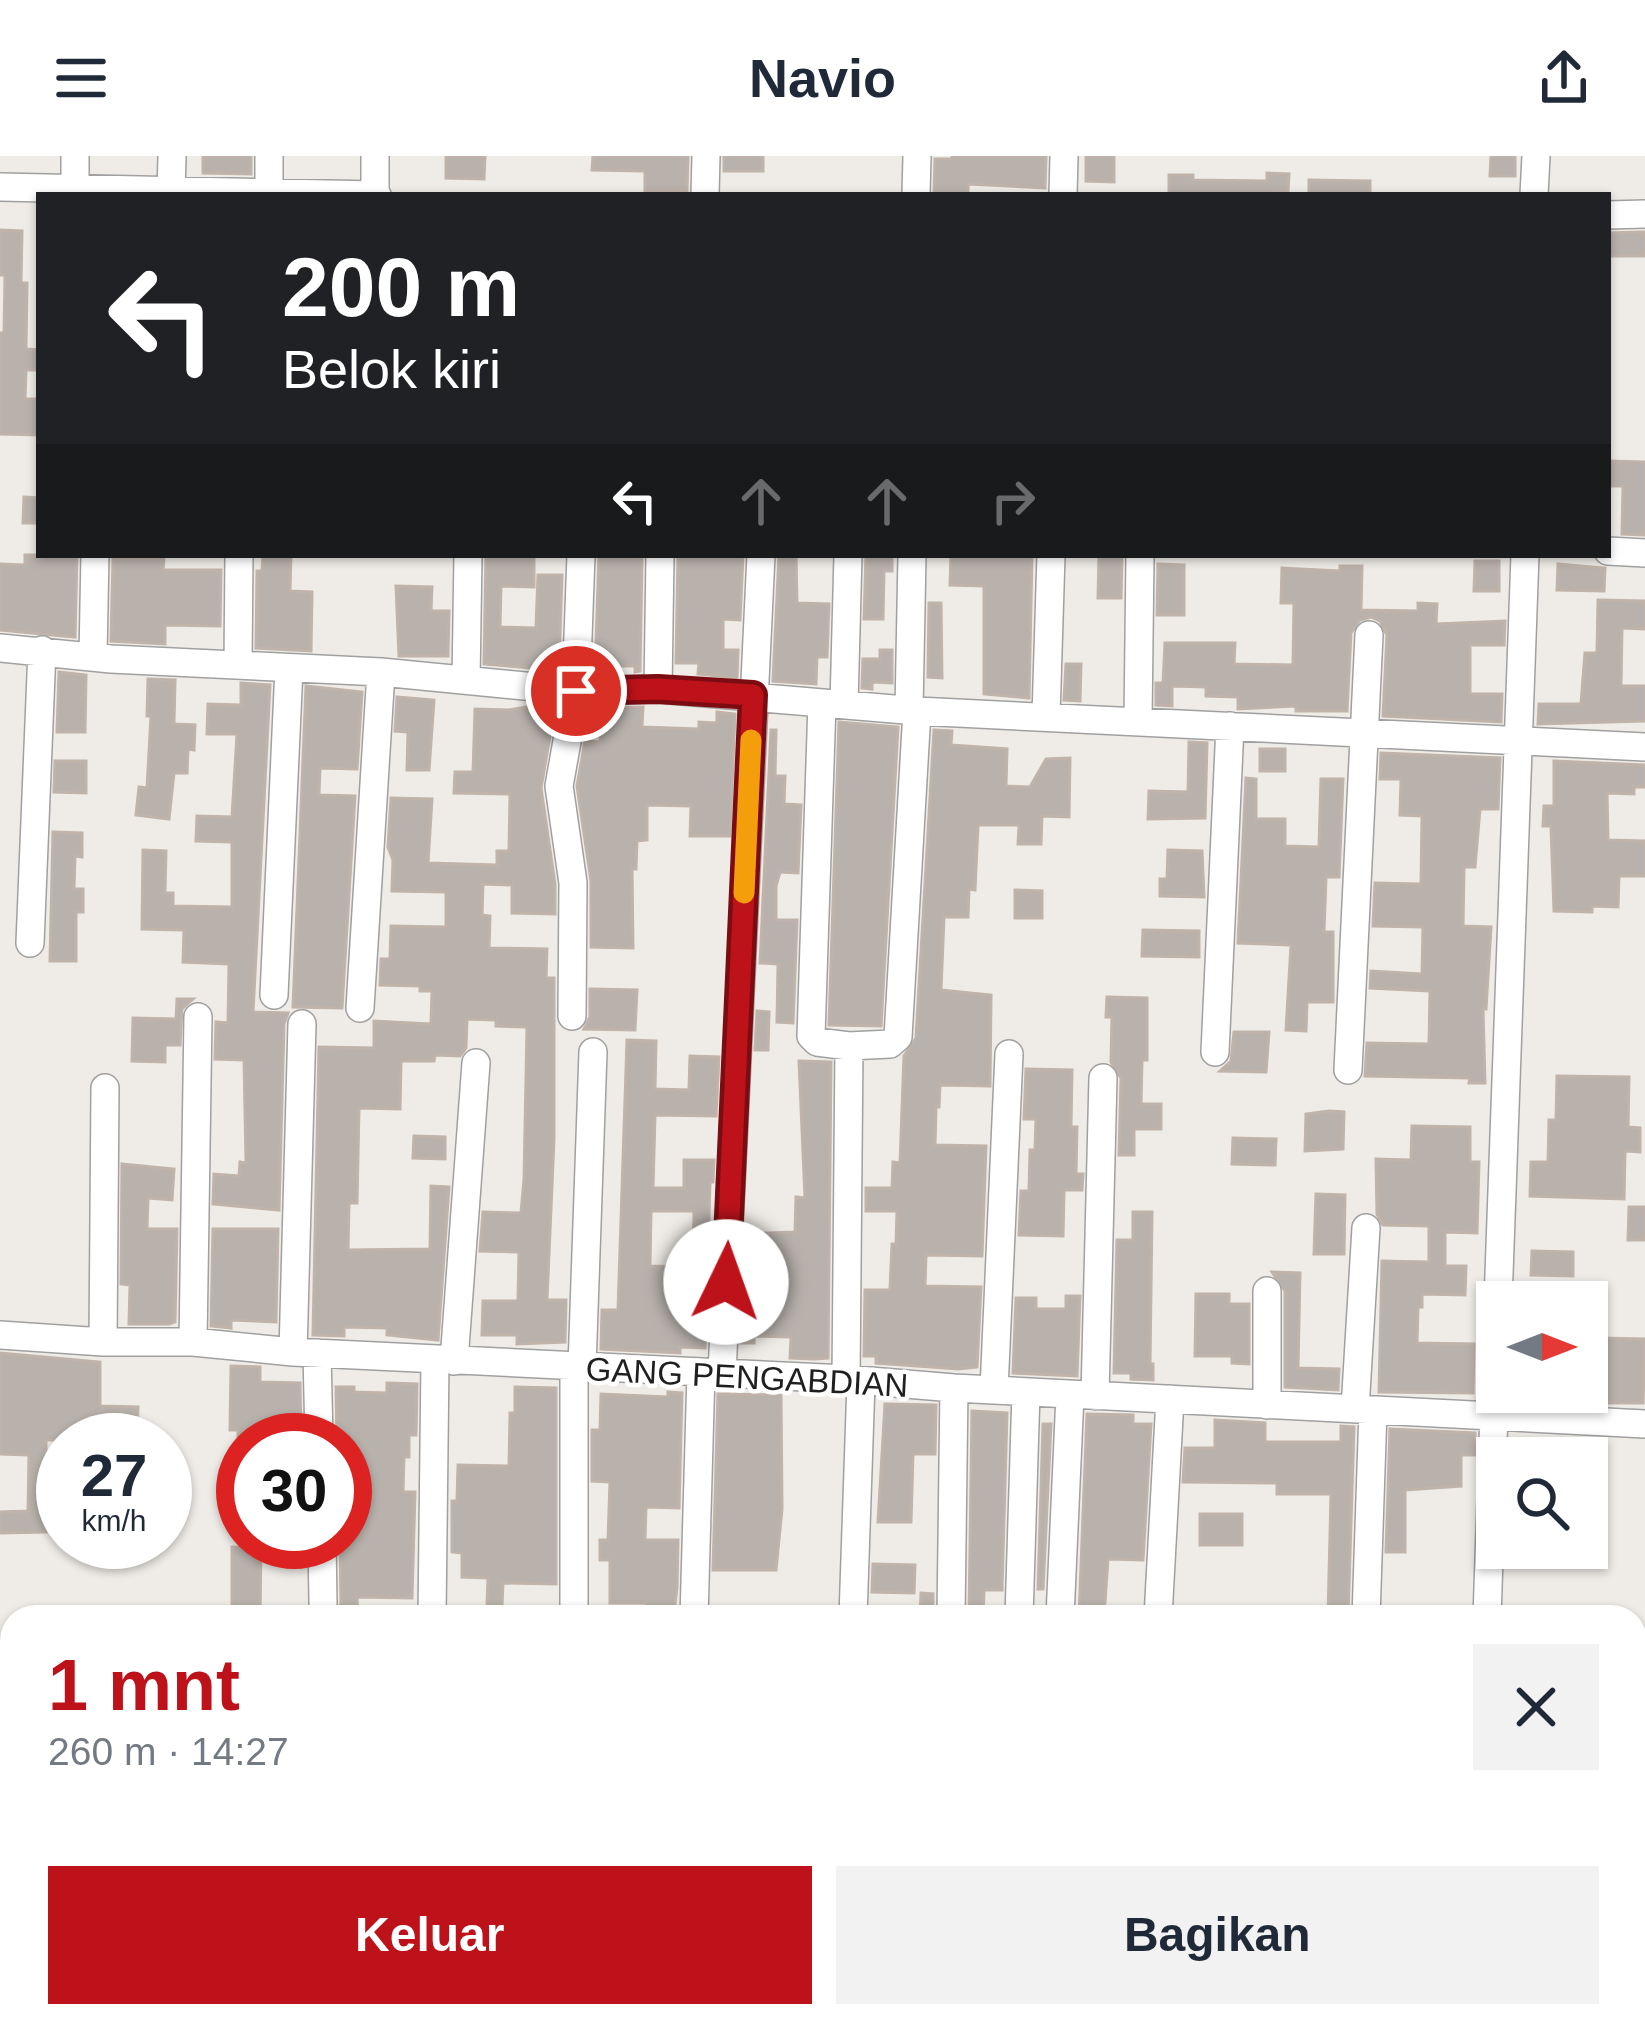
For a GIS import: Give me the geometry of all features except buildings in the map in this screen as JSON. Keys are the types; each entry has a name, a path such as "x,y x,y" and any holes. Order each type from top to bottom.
{"street":[{"path":"75,156 75,190"},
{"path":"171,192 172,156"},
{"path":"257,192 269,156"},
{"path":"375,156 376,192"},
{"path":"705,192 706,156"},
{"path":"916,192 917,156"},
{"path":"1063,192 1064,156"},
{"path":"1534,192 1536,156"},
{"path":"0,187 94,192"},
{"path":"1611,215 1645,214"},
{"path":"1611,551 1645,553"},
{"path":"93,656 95,558"},
{"path":"238,664 239,558"},
{"path":"466,680 468,558"},
{"path":"572,1016 573,883 560,786 576,691 581,558"},
{"path":"658,689 660,558"},
{"path":"695,1605 761,558"},
{"path":"848,558 811,1036 818,1042 849,1046 890,1044 898,1037 913,711 912,558"},
{"path":"1046,716 1051,558"},
{"path":"1138,721 1140,558"},
{"path":"1499,1281 1525,558"},
{"path":"1348,1070 1369,635"},
{"path":"0,648 381,672 576,691 658,689 913,711 1645,747"},
{"path":"31,944 42,650"},
{"path":"274,995 290,668"},
{"path":"360,1008 381,672"},
{"path":"1215,1052 1230,726"},
{"path":"193,1342 198,1017"},
{"path":"302,1024 305,1353 315,1413"},
{"path":"849,1046 853,1605"},
{"path":"574,1605 578,1367 593,1052"},
{"path":"994,1390 1010,1054"},
{"path":"433,1605 444,1361 476,1064"},
{"path":"1061,1605 1083,1395 1103,1078"},
{"path":"103,1342 105,1088"},
{"path":"1366,1228 1366,1605"},
{"path":"1268,1291 1268,1405"},
{"name":"GANG PENGABDIAN","path":"0,1335 1645,1424"},
{"path":"951,1605 954,1388"},
{"path":"1019,1605 1027,1392"},
{"path":"1159,1605 1170,1400"},
{"path":"1487,1605 1494,1413"},
{"path":"322,1569 323,1603"}],"slow traffic":[{"path":"744,893 751,740"}],"route":[{"path":"576,691 658,689 753,695 726,1282"}]}
